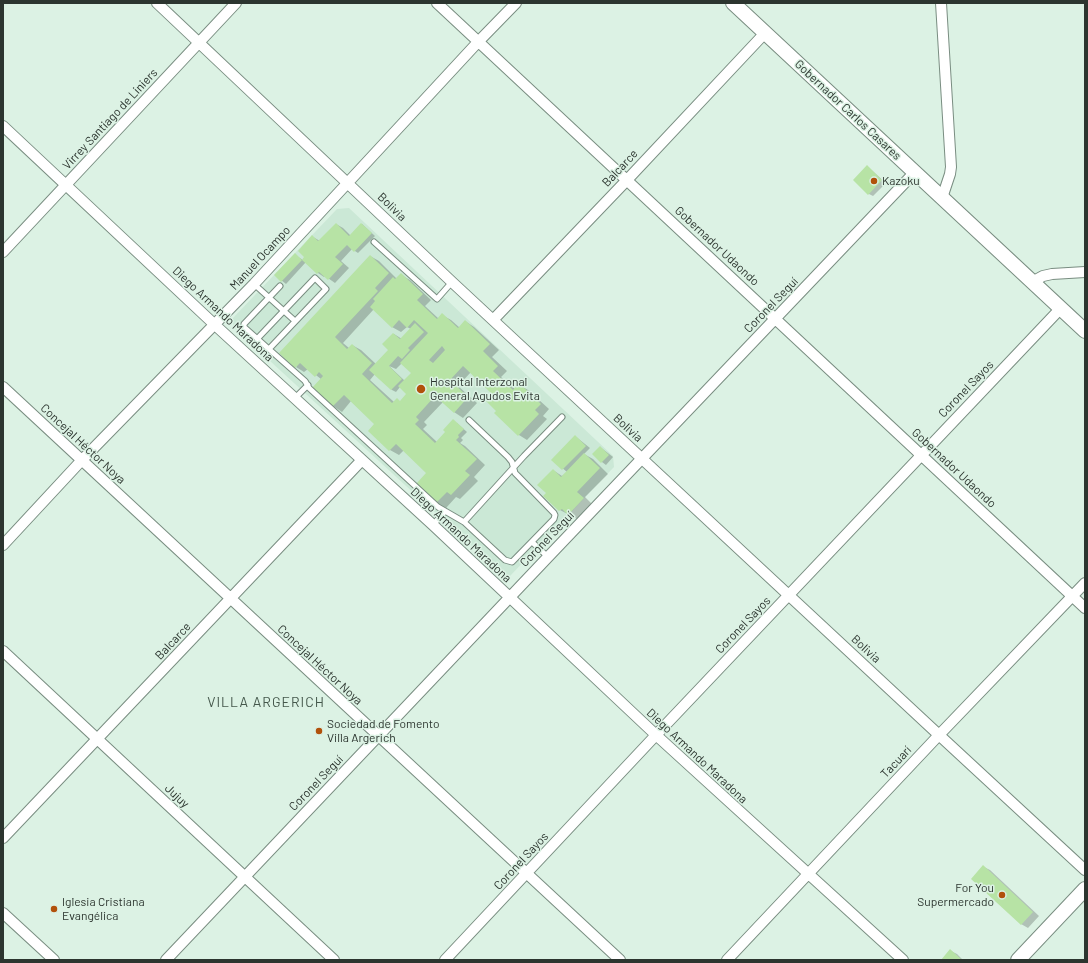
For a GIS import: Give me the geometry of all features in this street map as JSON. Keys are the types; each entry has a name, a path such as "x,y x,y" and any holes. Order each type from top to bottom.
{"street":[{"name":"Bolivia","path":"157,3 452,282 1085,870"},
{"name":"Virrey Santiago de Liniers","path":"3,252 236,3"},
{"name":"Gobernador Udaondo","path":"437,3 1085,608"},
{"name":"Manuel Ocampo","path":"3,545 81,461 254,284 516,3"},
{"name":"Gobernador Carlos Casares","path":"734,3 1085,331"},
{"path":"941,3 951,166 950,174 942,198"},
{"name":"Balcarce","path":"493,320 765,33"},
{"name":"Diego Armando Maradona","path":"3,126 361,461 433,525 656,735 903,960"},
{"name":"Coronel Seguí","path":"166,960 915,172"},
{"path":"1032,282 1043,276 1052,274 1085,272"},
{"name":"Coronel Sayos","path":"445,960 1061,308"},
{"name":"Concejal Héctor Noya","path":"3,387 378,737 620,960"},
{"name":"Balcarce","path":"3,838 361,461"},
{"name":"Tacuarí","path":"727,960 939,735 1085,583"},
{"name":"Jujuy","path":"3,651 334,960"},
{"path":"1018,960 1085,889"},
{"path":"3,913 54,960"}],"lane":[{"path":"374,242 437,300 452,282"},
{"path":"257,338 315,278 326,289 269,349"},
{"path":"254,284 295,321"},
{"path":"280,286 243,325 438,507 464,522 505,560 508,562 515,560 554,519 555,515 518,476 512,462 508,457 469,420"},
{"path":"295,398 308,385"},
{"path":"464,522 562,417"},
{"path":"433,525 445,511"},
{"path":"532,542 548,557"}],"shaded area":[{"name":"Hospital Interzonal General Agudos Evita","path":"349,208 613,456 614,467 510,576 503,575 233,327 233,318 337,209"}],"building":[{"path":"867,165 882,180 868,195 853,180"},
{"path":"336,223 349,236 361,223 372,233 354,252 347,245 335,257 343,264 328,280 319,272 317,274 302,260 304,257 298,251 312,235 318,241"},
{"path":"295,253 302,260 281,282 274,275"},
{"path":"370,255 389,273 375,288 378,291 335,337 347,349 352,344 372,363 362,374 392,403 397,398 400,401 406,394 398,386 411,373 400,363 428,333 414,320 407,328 399,320 392,328 370,307 375,301 373,299 393,277 395,279 401,273 423,294 417,300 437,319 442,313 458,328 465,320 490,344 483,351 498,366 493,371 513,390 519,383 541,404 535,410 539,414 518,436 494,413 496,411 486,401 492,394 463,366 450,380 468,397 454,413 435,396 416,417 419,420 415,424 435,443 445,432 443,430 453,419 464,429 458,435 459,437 456,440 477,459 465,471 470,475 451,495 447,492 436,503 416,484 426,473 396,444 389,451 368,431 374,424 344,395 332,407 312,388 323,376 319,372 315,377 300,363 295,368 279,353","holes":["442,346 445,350 433,363 429,360"]},
{"path":"415,323 424,332 408,348 410,350 402,359 398,356 389,366 402,379 391,390 369,370 388,350 382,344 393,333 400,339"},
{"path":"575,435 586,446 562,470 551,460"},
{"path":"600,446 609,455 601,463 592,454"},
{"path":"584,453 600,468 577,492 584,498 568,515 562,509 559,511 543,496 546,493 537,485 553,469 561,477"},
{"name":"For You Supermercado","path":"983,865 1033,912 1021,925 971,879"},
{"path":"950,949 962,960 941,960"}],"place":[{"name":"Kazoku","path":"874,181"},
{"name":"Hospital Interzonal General Agudos Evita","path":"421,389"},
{"name":"Sociedad de Fomento Villa Argerich","path":"319,731"},
{"name":"For You Supermercado","path":"1002,895"},
{"name":"Iglesia Cristiana Evangélica","path":"54,909"}],"district":[{"name":"VILLA ARGERICH","path":"266,702"}]}
